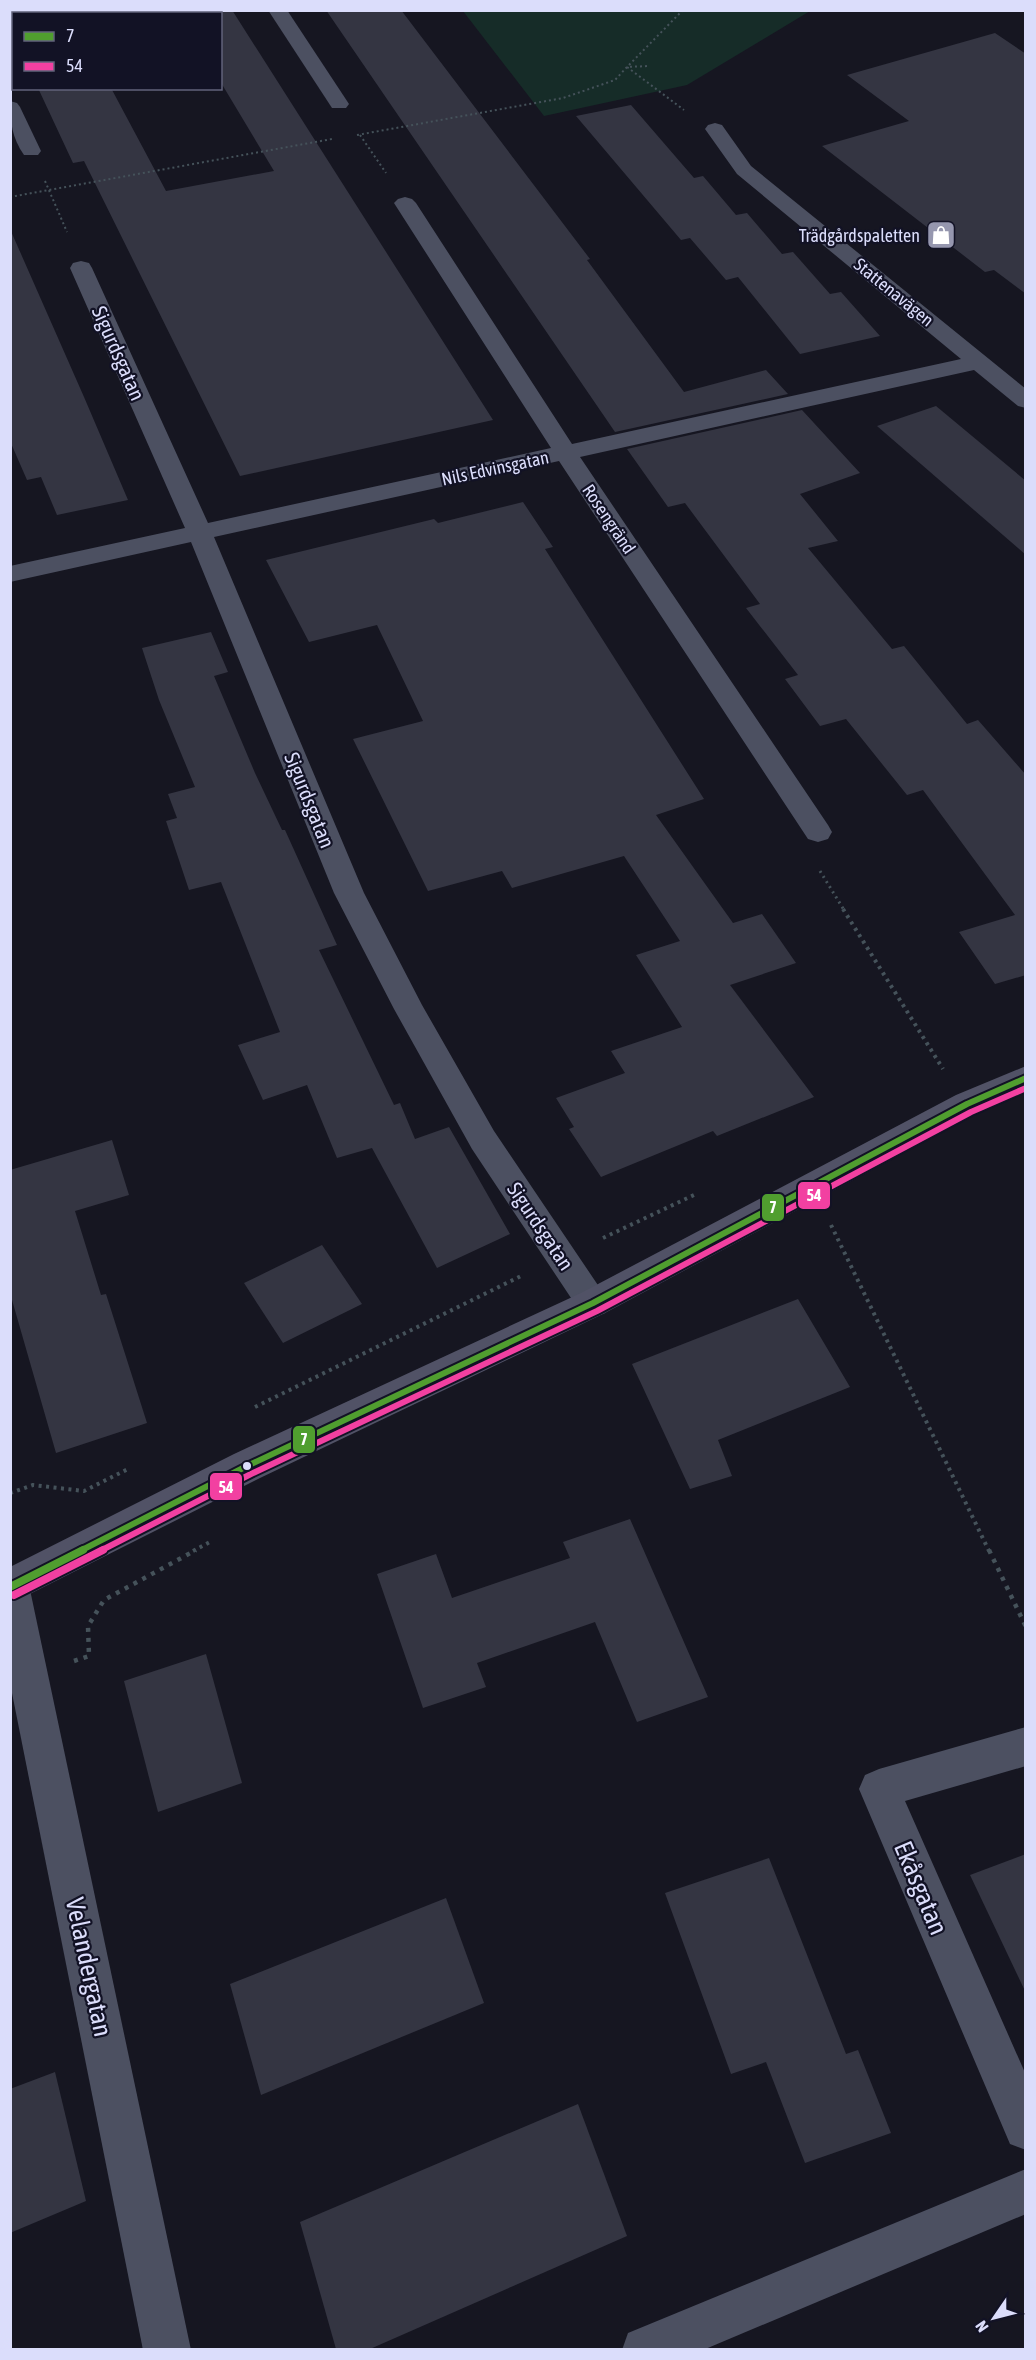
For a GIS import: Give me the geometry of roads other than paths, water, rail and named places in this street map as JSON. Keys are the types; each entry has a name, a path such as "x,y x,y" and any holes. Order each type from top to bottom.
{"street":[{"path":"277,10 339,104"},
{"path":"10,107 30,151"},
{"name":"Stattenavägen","path":"715,129 744,170 1026,401"},
{"name":"Rosengränd","path":"405,203 565,452 818,832"},
{"name":"Sigurdsgatan","path":"81,268 200,533 349,893 409,1009 483,1140 594,1303"},
{"name":"Nils Edvinsgatan","path":"10,574 979,362"},
{"path":"11,1586 247,1466 594,1303 967,1104 1026,1078"},
{"name":"Velandergatan","path":"11,1586 167,2349"},
{"name":"Ekåsgatan","path":"1026,1746 879,1789 1026,2128"},
{"path":"645,2349 1026,2191"}],"place":[{"name":"Trädgårdspaletten","path":"941,235"}]}
